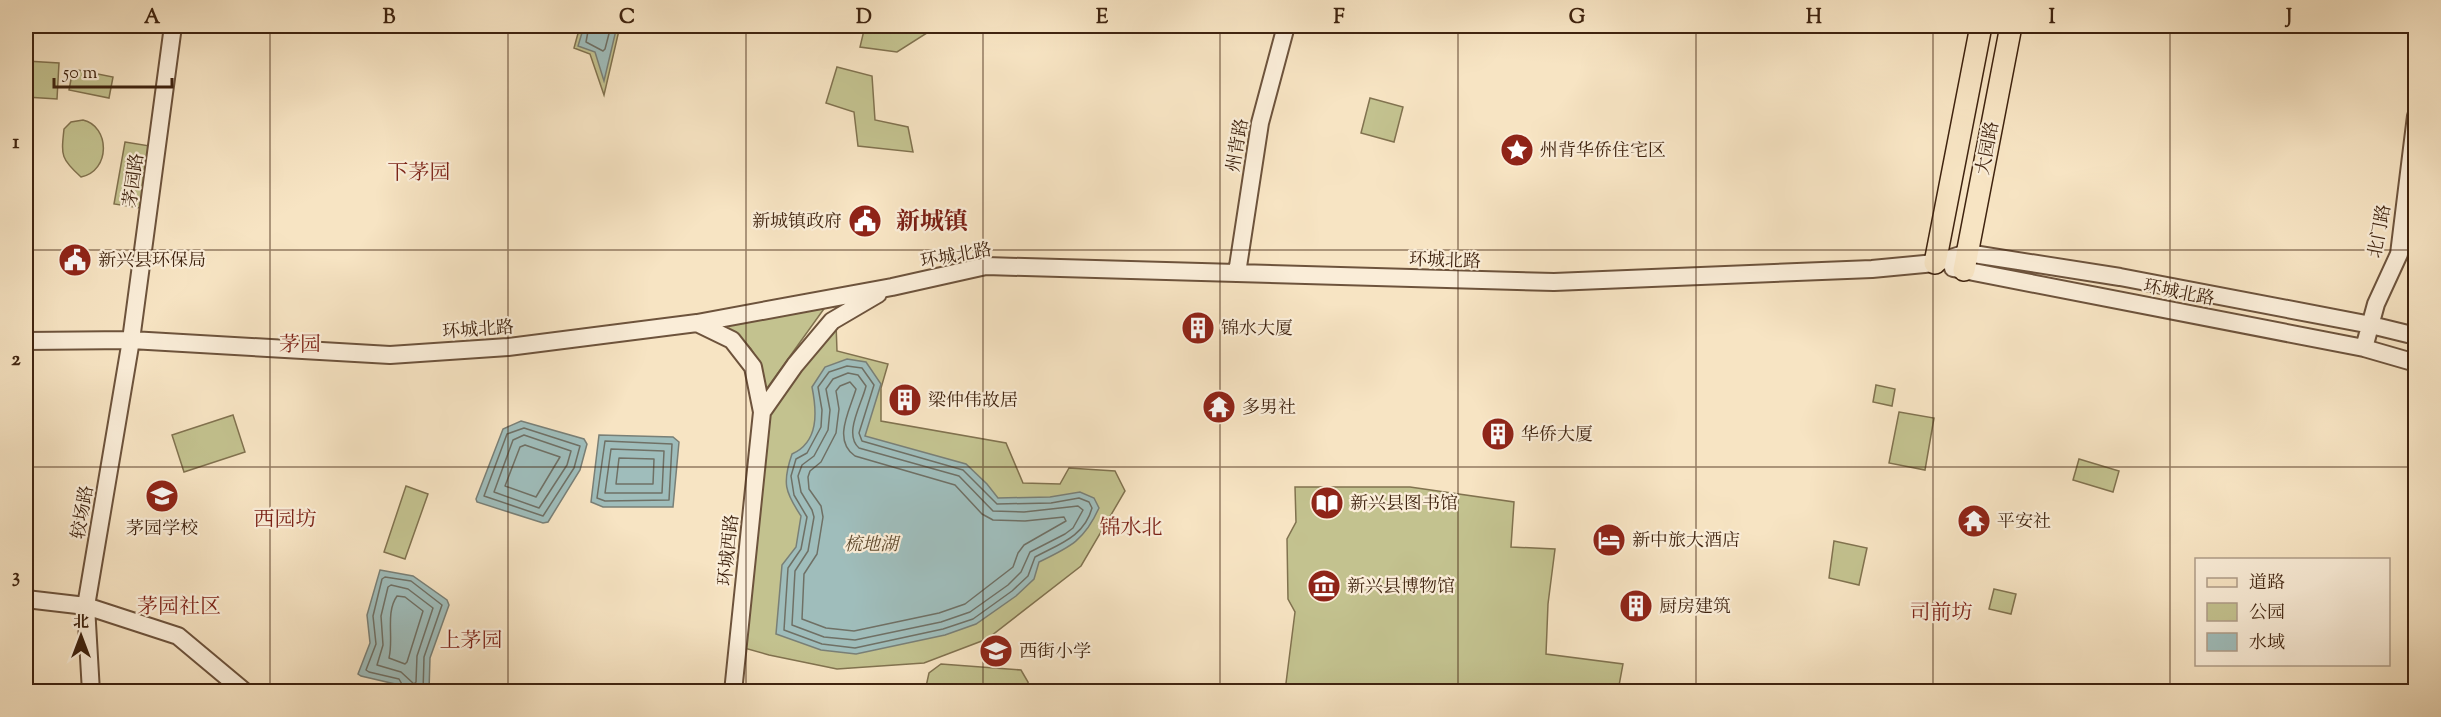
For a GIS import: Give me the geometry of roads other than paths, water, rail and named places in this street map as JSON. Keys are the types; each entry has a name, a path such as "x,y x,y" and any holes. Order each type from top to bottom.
{"main road":[{"name":"大园路","path":"1935,263 1981,26"},
{"name":"大园路","path":"1965,262 2011,26"}],"street":[{"name":"茅园路","path":"131,340 173,26"},
{"name":"州背路","path":"1237,273 1260,123 1286,26"},
{"name":"北门路","path":"2364,348 2376,304 2398,254 2415,116"},
{"name":"环城北路","path":"26,341 131,340 390,355 508,346 697,323 892,287 986,266 1554,282 1872,269 1965,262 2120,277 2371,325 2415,336"},
{"name":"环城北路","path":"1965,262 2364,348 2415,363"},
{"name":"环城西路","path":"762,412 795,364 832,321 892,287"},
{"name":"环城西路","path":"697,323 732,340 753,367 762,412 733,692"},
{"name":"较场路","path":"91,692 86,606 131,340"},
{"path":"26,599 86,606 178,636 245,692"}],"water":[{"path":"584,26 617,26 604,81 595,52 578,46"},
{"name":"梳地湖","path":"847,359 866,362 881,384 865,436 966,464 998,498 1050,497 1080,492 1094,498 1099,508 1082,536 1068,547 1039,562 1034,579 1016,596 976,624 945,635 856,654 821,650 776,634 782,565 796,547 801,516 788,493 786,480 789,464 792,454 801,449 812,434 815,406 812,387 825,367"},
{"path":"521,421 584,439 587,444 580,470 548,522 543,523 477,502 476,499 503,429"},
{"path":"599,435 673,437 679,442 673,507 603,507 591,502"},
{"path":"380,570 413,576 447,600 449,605 430,658 429,691 396,691 398,688 395,684 358,674 370,643 367,615"}],"place":[{"name":"州背华侨住宅区","path":"1517,150"},
{"name":"新城镇政府","path":"865,221"},
{"name":"新兴县环保局","path":"75,260"},
{"name":"锦水大厦","path":"1198,328"},
{"name":"梁仲伟故居","path":"905,400"},
{"name":"多男社","path":"1219,407"},
{"name":"华侨大厦","path":"1498,434"},
{"name":"茅园学校","path":"162,496"},
{"name":"新兴县图书馆","path":"1327,503"},
{"name":"平安社","path":"1974,521"},
{"name":"新中旅大酒店","path":"1609,540"},
{"name":"新兴县博物馆","path":"1324,586"},
{"name":"厨房建筑","path":"1636,606"},
{"name":"西街小学","path":"996,651"}],"district":[{"name":"下茅园","path":"419,172"},
{"name":"新城镇","path":"932,221"},
{"name":"茅园","path":"300,344"},
{"name":"西园坊","path":"285,519"},
{"name":"锦水北","path":"1131,527"},
{"name":"茅园社区","path":"179,606"},
{"name":"司前坊","path":"1941,612"},
{"name":"上茅园","path":"471,640"}]}
